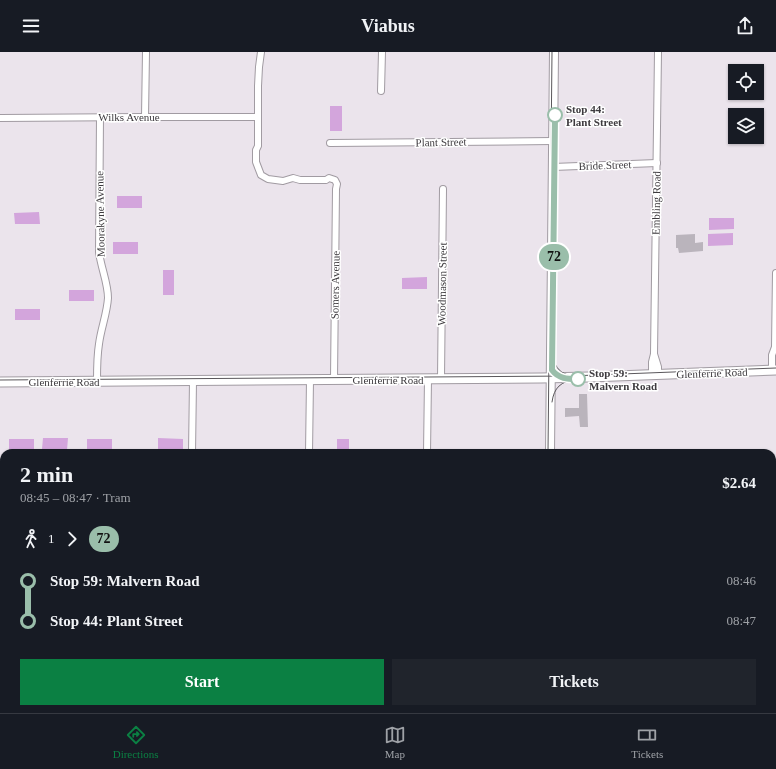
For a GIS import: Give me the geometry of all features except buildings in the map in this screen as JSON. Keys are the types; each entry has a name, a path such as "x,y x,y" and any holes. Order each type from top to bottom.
{"main road":[{"path":"550,449 554,52"},
{"name":"Glenferrie Road","path":"0,382 551,378 774,370"}],"street":[{"path":"145,117 146,52"},
{"name":"Somers Avenue","path":"261,52 259,66 258,117 258,146 260,150 260,162 258,167 261,175 271,180 284,181 294,178 300,180 326,180 329,178 335,180 337,184 334,380"},
{"path":"382,52 382,91"},
{"name":"Embling Road","path":"655,375 658,367 654,354 658,52"},
{"name":"Moorakyne Avenue","path":"97,381 97,359 108,297 99,252 100,117"},
{"name":"Wilks Avenue","path":"0,118 258,117"},
{"name":"Plant Street","path":"330,143 553,140"},
{"name":"Bride Street","path":"553,167 657,163"},
{"name":"Woodmason Street","path":"440,379 443,189"},
{"path":"774,370 772,355 776,348 776,273"},
{"path":"427,449 428,379"},
{"path":"310,380 310,449"},
{"path":"192,449 193,381"}],"shaded area":[{"path":"330,106 342,106 342,131 330,131"},
{"path":"117,196 142,196 142,208 117,208"},
{"path":"39,212 40,224 15,224 14,213"},
{"path":"709,218 734,218 734,229 709,230"},
{"path":"733,233 733,245 708,246 708,234"},
{"path":"113,242 138,242 138,254 113,254"},
{"path":"163,270 174,270 174,295 163,295"},
{"path":"427,277 427,289 402,289 402,278"},
{"path":"69,290 94,290 94,301 69,301"},
{"path":"15,309 40,309 40,320 15,320"},
{"path":"43,438 68,438 67,449 42,449"},
{"path":"158,438 183,439 183,449 158,449"},
{"path":"9,439 34,439 34,449 9,449"},
{"path":"87,439 112,439 112,449 87,449"},
{"path":"337,439 349,439 349,449 337,449"}],"tram line":[{"path":"548,449 552,52"},
{"name":"72","path":"555,115 552,370 561,378 578,379"},
{"path":"553,354 554,362 557,368 568,375"},
{"path":"0,380 570,376 776,368"},
{"path":"552,402 556,389 562,384 575,379"}],"place":[{"name":"Stop 44: Plant Street","path":"555,115"},
{"name":"Stop 59: Malvern Road","path":"578,379"}]}
